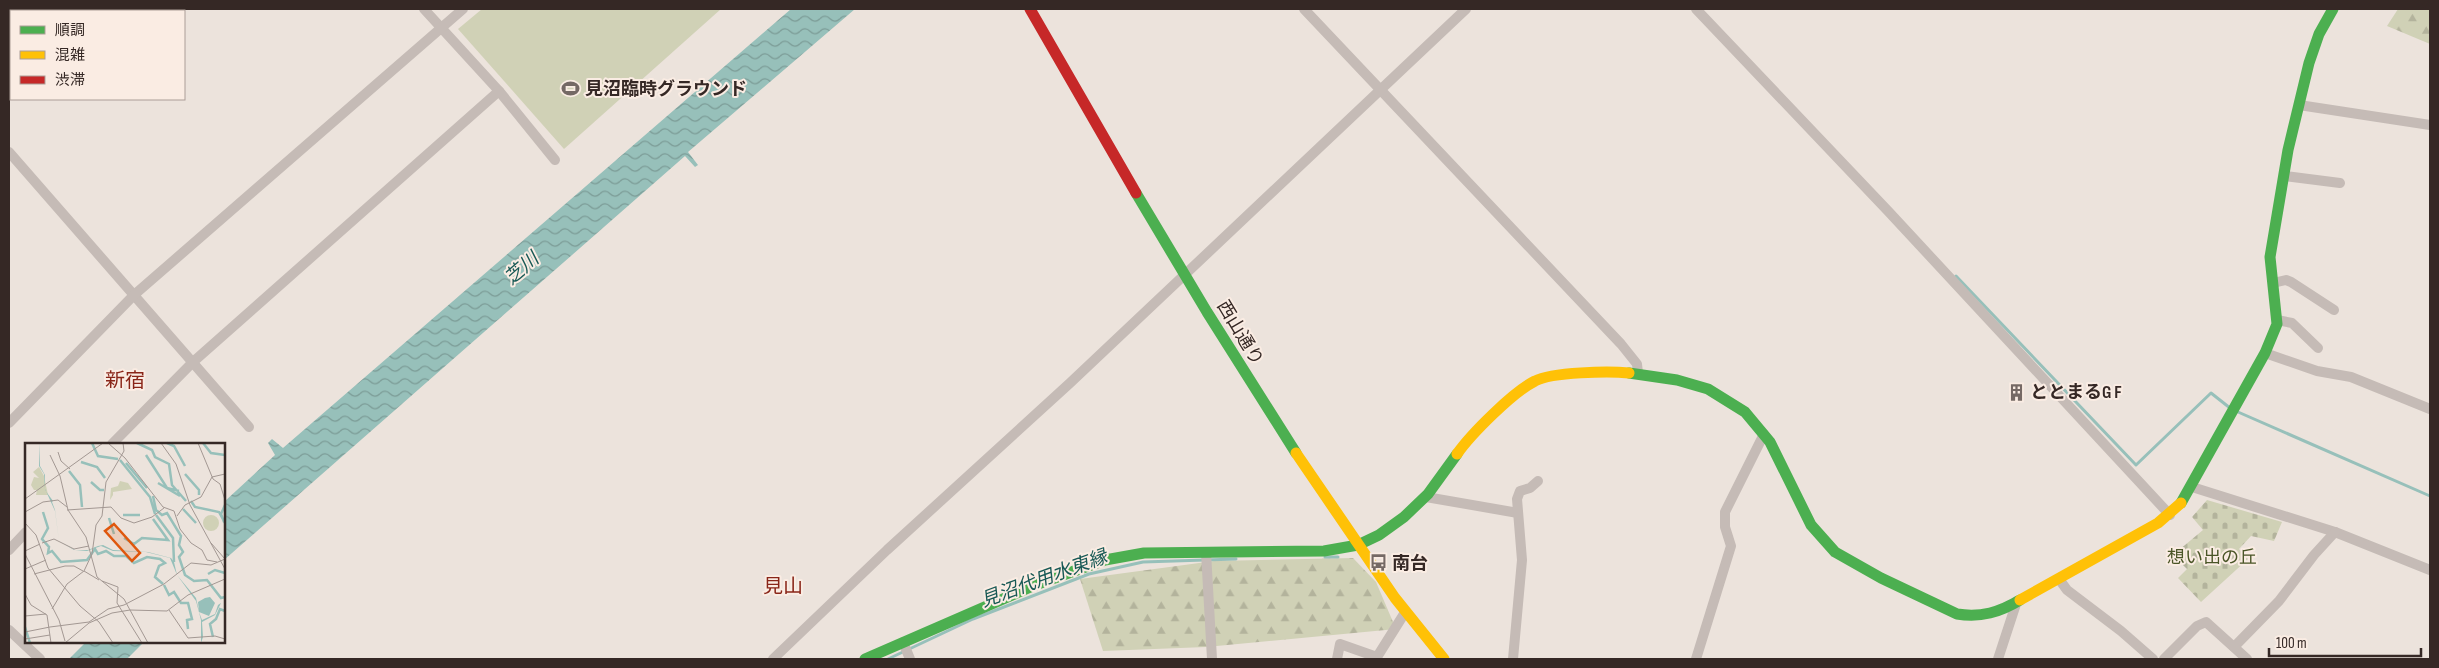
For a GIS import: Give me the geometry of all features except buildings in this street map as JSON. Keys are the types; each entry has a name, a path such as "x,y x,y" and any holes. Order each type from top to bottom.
{"street":[{"path":"424,9 499,92 555,160"},
{"path":"9,423 134,295 463,9"},
{"name":"西山通り","path":"1030,9 1184,275 1262,404 1404,614 1444,659"},
{"path":"1304,9 1621,344 1637,364 1638,373"},
{"path":"773,659 887,550 1184,275 1466,9"},
{"path":"1696,9 2170,515"},
{"path":"866,659 1034,585 1105,560 1144,553 1324,551 1358,545 1379,535 1404,517 1426,497 1468,439 1536,380 1547,377 1612,371 1638,373 1708,389 1745,412 1770,442 1811,525 1835,552 1881,578 1957,614 1969,617 1994,613 2059,579 2170,515 2181,504 2192,488 2265,353 2277,320 2270,257 2299,105 2312,56 2320,34 2333,9"},
{"path":"113,443 193,362 499,92"},
{"path":"2299,105 2430,125"},
{"path":"9,152 248,426"},
{"path":"2285,176 2340,183"},
{"path":"2273,283 2286,280 2291,282 2334,310"},
{"path":"2277,320 2292,323 2318,348"},
{"path":"2265,353 2317,371 2351,377 2430,409"},
{"path":"1696,659 1731,546 1725,527 1726,512 1764,434"},
{"path":"1513,659 1522,560 1517,500 1520,491 1530,488 1538,481"},
{"path":"2192,488 2335,532 2430,570"},
{"path":"1426,497 1518,513"},
{"path":"2234,647 2279,601 2314,555 2335,532"},
{"path":"9,550 25,533"},
{"path":"1206,552 1212,659"},
{"path":"2059,579 2072,594 2121,631 2153,659"},
{"path":"1998,659 2017,601"},
{"path":"1337,659 1340,644 1377,657 1404,614"},
{"path":"2164,659 2197,626 2206,622 2247,659"},
{"path":"9,630 40,659"},
{"path":"903,642 910,659"}],"green space":[{"name":"見沼臨時グラウンド","path":"482,9 721,9 564,149 458,29"},
{"path":"2398,9 2430,9 2430,44 2387,26"},
{"name":"想い出の丘","path":"2207,500 2282,522 2274,541 2251,536 2239,549 2248,559 2201,602 2178,578 2187,569 2173,555 2203,530 2192,517"},
{"path":"1353,558 1376,582 1396,629 1206,647 1103,651 1080,579 1214,561"}],"water":[{"name":"芝川","path":"791,9 855,9 688,152 698,165 695,167 685,156 225,559 225,501 275,455 268,443 272,439 283,448"},
{"path":"85,643 143,643 127,659 69,659"}],"waterway":[{"path":"1956,276 2136,465 2211,393 2230,408"},
{"path":"2238,412 2430,496"},
{"name":"見沼代用水東縁","path":"1325,557 1338,557"},
{"name":"見沼代用水東縁","path":"888,659 973,619 1089,574 1143,562 1236,559"}],"traffic: fast":[{"path":"2181,503 2265,353 2277,324 2270,257 2288,150 2309,63 2319,34 2333,9"},
{"path":"1136,193 1207,312 1296,453"},
{"path":"1629,373 1677,380 1708,389 1745,412 1770,442 1811,525 1835,552 1881,578 1957,614 1974,615 1990,613 2020,600"},
{"path":"865,659 1035,585 1105,560 1144,553 1324,551 1358,545 1379,535 1404,517 1428,494 1457,454"}],"traffic: slow":[{"path":"1457,454 1493,414 1526,386 1535,381 1567,374 1595,372 1629,373"},
{"path":"1296,453 1395,598 1444,659"},
{"path":"2020,600 2158,523 2181,503"}],"traffic: jam":[{"path":"1030,9 1136,193"}],"place":[{"name":"見沼臨時グラウンド","path":"571,89"},
{"name":"ととまるG F","path":"2016,392"},
{"name":"南台","path":"1378,563"}],"district":[{"name":"新宿","path":"125,381"},
{"name":"見山","path":"783,587"}]}
